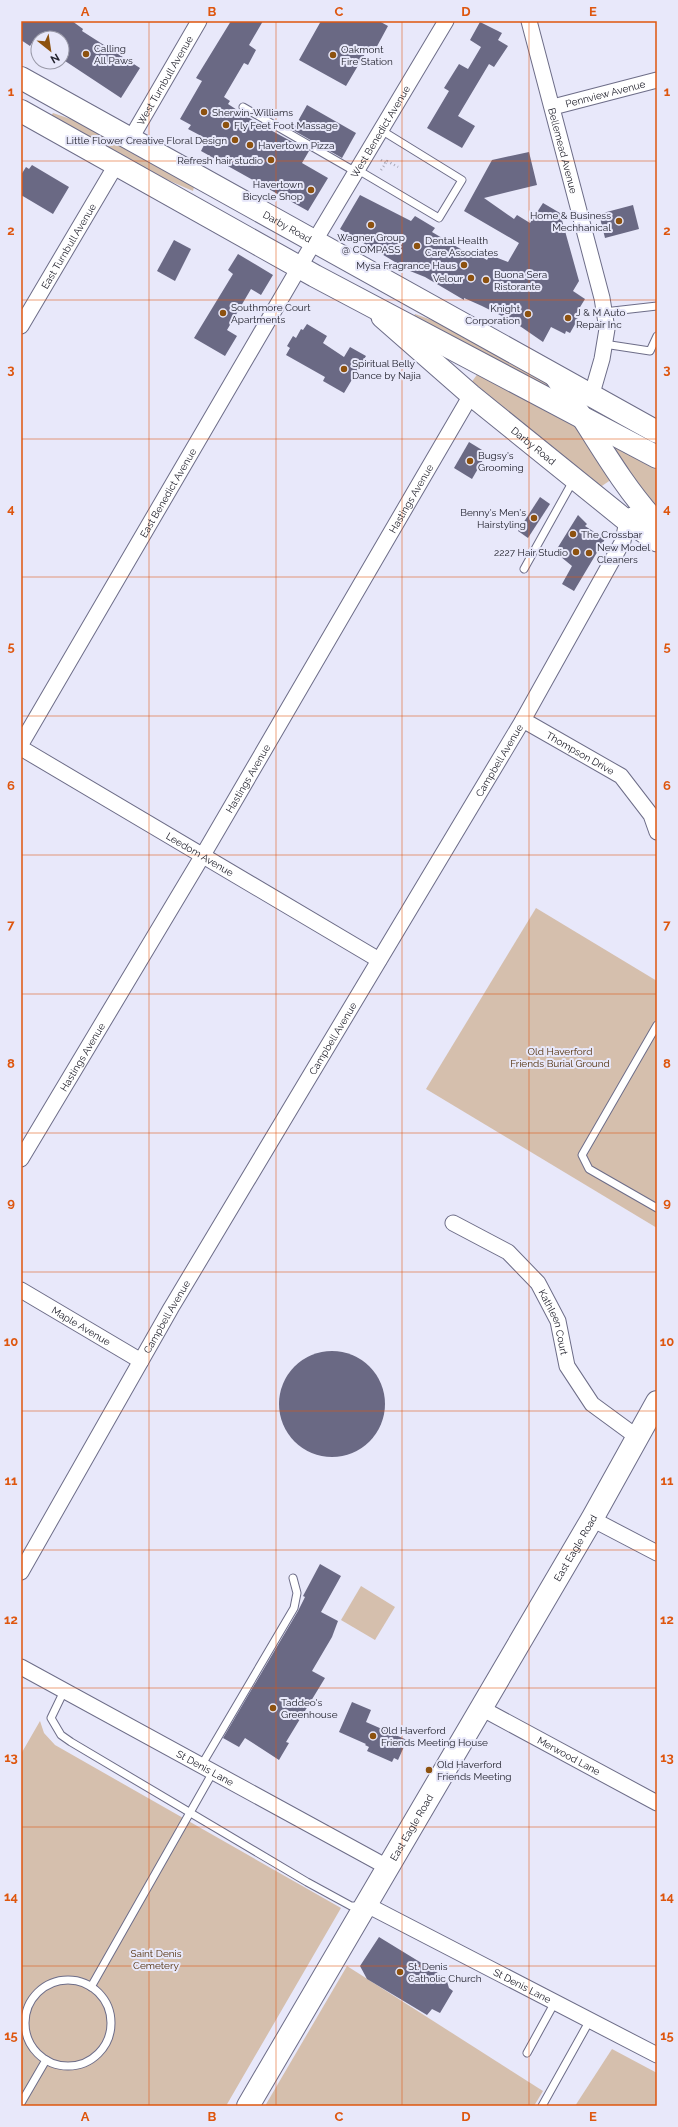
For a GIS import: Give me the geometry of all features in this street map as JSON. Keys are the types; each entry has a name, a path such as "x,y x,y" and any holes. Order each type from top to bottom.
{"main road":[{"name":"Darby Road","path":"21,78 554,375 629,443 657,457"},
{"name":"Darby Road","path":"21,111 360,299 587,406 657,432"},
{"name":"East Eagle Road","path":"248,2106 389,1868 592,1519 657,1402"}],"street":[{"name":"West Turnbull Avenue","path":"130,140 199,21"},
{"name":"West Benedict Avenue","path":"314,242 446,21"},
{"name":"Bellemead Avenue","path":"529,21 553,107 602,298 607,330 587,406"},
{"name":"Pennview Avenue","path":"553,107 657,80"},
{"name":"East Turnbull Avenue","path":"21,326 116,165"},
{"name":"East Benedict Avenue","path":"21,744 314,242"},
{"name":"Darby Road","path":"360,299 472,395 574,479 627,522 657,541"},
{"name":"Hastings Avenue","path":"21,1159 204,855 472,395"},
{"name":"Darby Road","path":"587,406 609,461 640,504 657,523"},
{"name":"Campbell Avenue","path":"21,1572 141,1361 523,720 623,541 627,522 640,504"},
{"name":"Thompson Drive","path":"523,720 621,776 651,815 657,832"},
{"name":"Leedom Avenue","path":"21,748 379,960"},
{"name":"Kathleen Court","path":"453,1223 508,1252 538,1283 558,1321 567,1366 592,1404 637,1437"},
{"name":"Maple Avenue","path":"21,1290 141,1361"},
{"path":"592,1519 657,1554"},
{"name":"St Denis Lane","path":"21,1667 389,1868"},
{"name":"Merwood Lane","path":"481,1708 657,1803"},
{"name":"St Denis Lane","path":"367,1905 657,2055"}],"lane":[{"path":"244,107 439,218 462,180 381,130"},
{"path":"604,312 657,306"},
{"path":"604,344 650,351 657,336"},
{"path":"524,569 574,479"},
{"path":"657,1025 582,1155 589,1169 657,1208"},
{"path":"91,1987 189,1813 207,1769 294,1608 297,1594 293,1578"},
{"path":"64,1691 51,1718 61,1734 189,1813 350,1906 356,1907 367,1905"},
{"path":"65,1980 79,1982 91,1987 102,1997 109,2010 110,2025 108,2039 100,2051 88,2061 75,2065 60,2065 46,2060 36,2052 28,2040 25,2027 26,2013 31,2001 46,1987 65,1980"},
{"path":"527,2053 555,2002"},
{"path":"542,2106 590,2020"},
{"path":"21,2103 46,2060"}],"path":[{"path":"368,153 386,163 387,161 398,167"},
{"path":"381,170 386,163"}],"green space":[{"path":"53,113 88,125 194,187 193,191 163,178 51,116"},
{"path":"415,314 440,323 551,385 559,394 413,318"},
{"path":"481,369 578,422 612,479 599,488 471,383"},
{"path":"610,443 657,466 657,507 655,509"},
{"name":"Old Haverford Friends Burial Ground","path":"536,908 657,981 657,1228 426,1089"},
{"path":"361,1586 395,1607 375,1640 341,1620"},
{"name":"Saint Denis Cemetery","path":"40,1721 44,1733 55,1745 341,1908 226,2106 21,2106 21,1754"},
{"path":"347,1966 543,2091 534,2106 265,2106"},
{"path":"612,2049 657,2073 657,2106 575,2106"}],"building":[{"path":"21,21 72,21 83,29 82,31 140,68 121,98 70,64 70,30 30,30 30,46 21,40"},
{"path":"231,21 263,21 249,45 256,50 248,65 244,63 224,97 230,101 228,104 254,121 309,151 302,163 328,178 308,211 201,151 207,139 188,129 191,125 180,119 202,81 196,78"},
{"name":"Oakmont Fire Station","path":"321,21 379,21 388,26 375,50 369,47 346,86 299,60"},
{"path":"480,22 502,33 498,40 508,46 494,67 489,64 458,116 475,126 462,148 427,128 449,91 444,88 459,64 468,69 481,47 470,40"},
{"path":"307,105 356,133 342,158 293,130"},
{"path":"529,152 537,185 484,198 514,219 517,215 530,223 543,203 560,213 579,281 573,291 585,299 574,317 578,319 570,333 566,331 565,334 551,327 543,342 514,322 464,298 464,300 425,277 410,271 340,229 360,195 411,221 415,216 435,228 432,232 469,254 471,251 487,260 490,255 508,262 519,243 464,211 492,160"},
{"path":"32,165 69,187 53,214 21,195 21,175 26,167 29,169"},
{"name":"Home & Business Mechhanical","path":"633,205 639,229 605,238 599,214"},
{"path":"174,240 191,249 175,281 157,271"},
{"name":"Southmore Court Apartments","path":"238,254 273,275 261,295 251,289 227,330 237,336 225,356 194,338 233,274 228,270"},
{"path":"307,324 327,336 323,343 344,357 350,347 366,356 344,393 323,381 325,377 286,355 290,348 287,346 293,336 296,338 301,329 303,330"},
{"name":"Bugsy's Grooming","path":"469,442 487,453 472,479 454,468"},
{"name":"Benny's Men's Hairstyling","path":"540,497 550,504 528,538 518,531"},
{"path":"578,515 587,524 585,526 605,539 574,591 562,584 572,566 555,552"},
{"path":"332,1351 352,1355 369,1367 381,1384 385,1404 381,1424 369,1441 352,1453 332,1457 312,1453 295,1441 283,1424 279,1404 283,1384 295,1367 312,1355"},
{"name":"Taddeo's Greenhouse","path":"320,1564 341,1576 321,1612 338,1621 332,1637 312,1671 325,1678 286,1742 289,1743 279,1760 245,1738 239,1747 223,1738 298,1611 305,1597 303,1596"},
{"name":"Old Haverford Friends Meeting House","path":"352,1702 371,1710 366,1722 407,1740 398,1760 394,1758 392,1762 367,1751 369,1747 365,1745 366,1744 339,1732"},
{"name":"St. Denis Catholic Church","path":"379,1937 446,1978 449,1988 453,1991 440,2013 432,2009 427,2015 367,1979 360,1966"}],"place":[{"name":"Calling All Paws","path":"86,54"},
{"name":"Oakmont Fire Station","path":"333,55"},
{"name":"Sherwin-Williams","path":"204,112"},
{"name":"Fly Feet Foot Massage","path":"226,125"},
{"name":"Little Flower Creative Floral Design","path":"235,140"},
{"name":"Havertown Pizza","path":"250,145"},
{"name":"Refresh hair studio","path":"271,160"},
{"name":"Havertown Bicycle Shop","path":"311,190"},
{"name":"Home & Business Mechhanical","path":"619,221"},
{"name":"Wagner Group @ COMPASS","path":"371,225"},
{"name":"Dental Health Care Associates","path":"417,246"},
{"name":"Mysa Fragrance Haus","path":"464,265"},
{"name":"Velour","path":"471,278"},
{"name":"Buona Sera Ristorante","path":"486,280"},
{"name":"Southmore Court Apartments","path":"223,313"},
{"name":"Knight Corporation","path":"528,314"},
{"name":"J & M Auto Repair Inc","path":"568,318"},
{"name":"Spiritual Belly Dance by Najia","path":"344,369"},
{"name":"Bugsy's Grooming","path":"470,461"},
{"name":"Benny's Men's Hairstyling","path":"534,518"},
{"name":"The Crossbar","path":"573,534"},
{"name":"2227 Hair Studio","path":"576,552"},
{"name":"New Model Cleaners","path":"589,553"},
{"name":"Taddeo's Greenhouse","path":"273,1708"},
{"name":"Old Haverford Friends Meeting House","path":"373,1736"},
{"name":"Old Haverford Friends Meeting","path":"429,1770"},
{"name":"St. Denis Catholic Church","path":"400,1972"}]}
